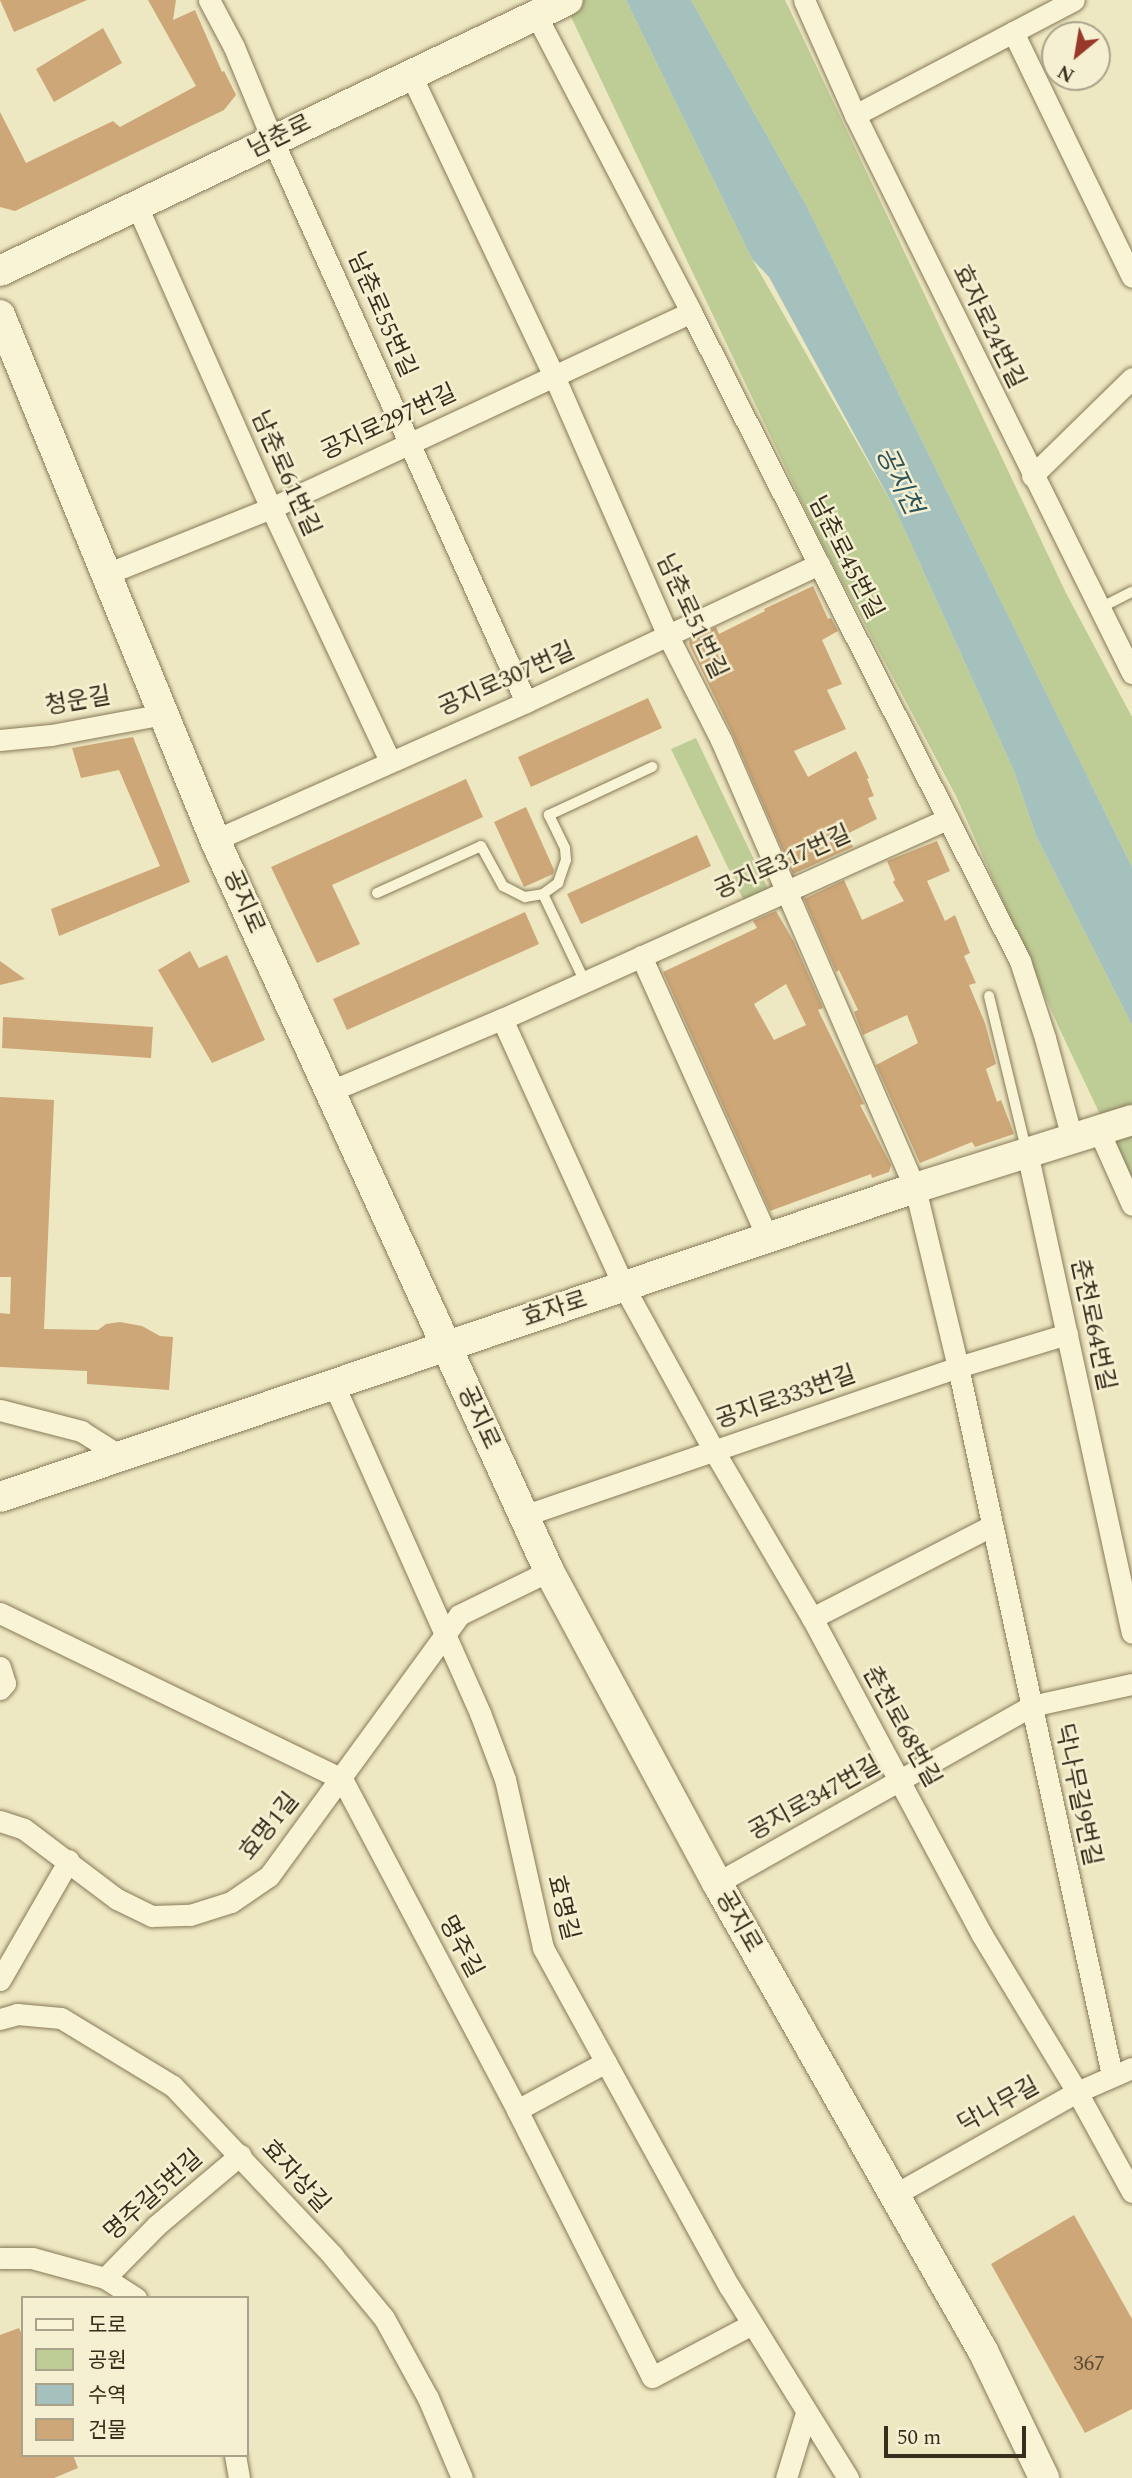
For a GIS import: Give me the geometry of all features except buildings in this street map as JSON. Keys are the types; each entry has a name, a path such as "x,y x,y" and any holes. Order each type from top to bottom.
{"street":[{"name":"남춘로55번길","path":"209,0 234,47 273,141 526,702"},
{"name":"효자로24번길","path":"804,0 855,115 1132,673"},
{"path":"855,115 1013,32 1052,5 1074,0"},
{"name":"남춘로","path":"0,271 549,5"},
{"name":"남춘로45번길","path":"549,5 691,312 1020,961 1045,1038 1103,1129 1132,1205"},
{"path":"1013,32 1132,277"},
{"name":"남춘로51번길","path":"410,73 554,376 668,636 721,740 915,1188"},
{"name":"남춘로61번길","path":"137,206 271,508 390,761"},
{"name":"공지로297번길","path":"106,574 271,508 691,312"},
{"name":"공지로","path":"0,315 215,840 549,1571 717,1883 983,2351 1044,2478"},
{"path":"1032,476 1132,378"},
{"name":"공지로307번길","path":"215,840 526,702 819,564"},
{"name":"청운길","path":"0,740 51,735 164,714"},
{"name":"공지로317번길","path":"328,1092 502,1019 948,818"},
{"path":"641,956 768,1240"},
{"path":"502,1019 624,1287"},
{"name":"효자로","path":"0,1497 445,1345 768,1240 915,1188 1103,1129"},
{"name":"춘천로64번길","path":"1027,1152 1132,1633"},
{"name":"닥나무길9번길","path":"915,1188 958,1367 1031,1706 1122,2072"},
{"name":"춘천로68번길","path":"624,1287 714,1451 812,1618 982,1935 1077,2092 1132,2192"},
{"name":"공지로333번길","path":"523,1516 958,1367 1067,1334"},
{"name":"효명길","path":"334,1385 444,1632 505,1779 542,1948 729,2287 848,2478"},
{"path":"0,1410 81,1431 122,1457"},
{"path":"812,1618 991,1525"},
{"name":"효명1길","path":"0,1821 24,1829 69,1860 117,1899 152,1916 190,1915 231,1902 269,1876 342,1779 444,1632 459,1615 549,1571"},
{"path":"0,1613 342,1779"},
{"path":"0,1667 5,1683 0,1689"},
{"name":"공지로347번길","path":"717,1883 1031,1706 1132,1684"},
{"name":"명주길","path":"342,1779 517,2110 652,2377 752,2324"},
{"path":"0,1980 69,1860"},
{"name":"효자상길","path":"0,2019 17,2014 61,2018 173,2086 240,2155 384,2318 428,2399 462,2478"},
{"path":"517,2110 606,2062"},
{"name":"닥나무길","path":"894,2195 1077,2092 1122,2072"},
{"name":"명주길5번길","path":"105,2278 158,2225 240,2155"},
{"path":"0,2258 32,2258 105,2278 133,2296"},
{"path":"786,2478 806,2413"},
{"path":"235,2457 239,2478"}],"lane":[{"path":"1098,609 1132,592"},
{"path":"377,893 481,846 503,886 525,897 543,894 558,883 566,860 565,848 550,815 652,767"},
{"path":"543,894 584,980"},
{"path":"989,996 1027,1152"}],"green space":[{"path":"563,0 626,0 752,259 895,509 1014,771 1036,836 1132,1025 1132,1182 1061,1032 956,796 819,538"},
{"path":"691,0 785,0 1066,593 1132,717 1132,867 806,205"},
{"path":"696,738 769,891 745,903 671,749"}],"water":[{"name":"공지천","path":"626,0 691,0 806,205 1132,867 1132,1025 1036,836 1014,771 895,509 769,277 752,259"}]}
